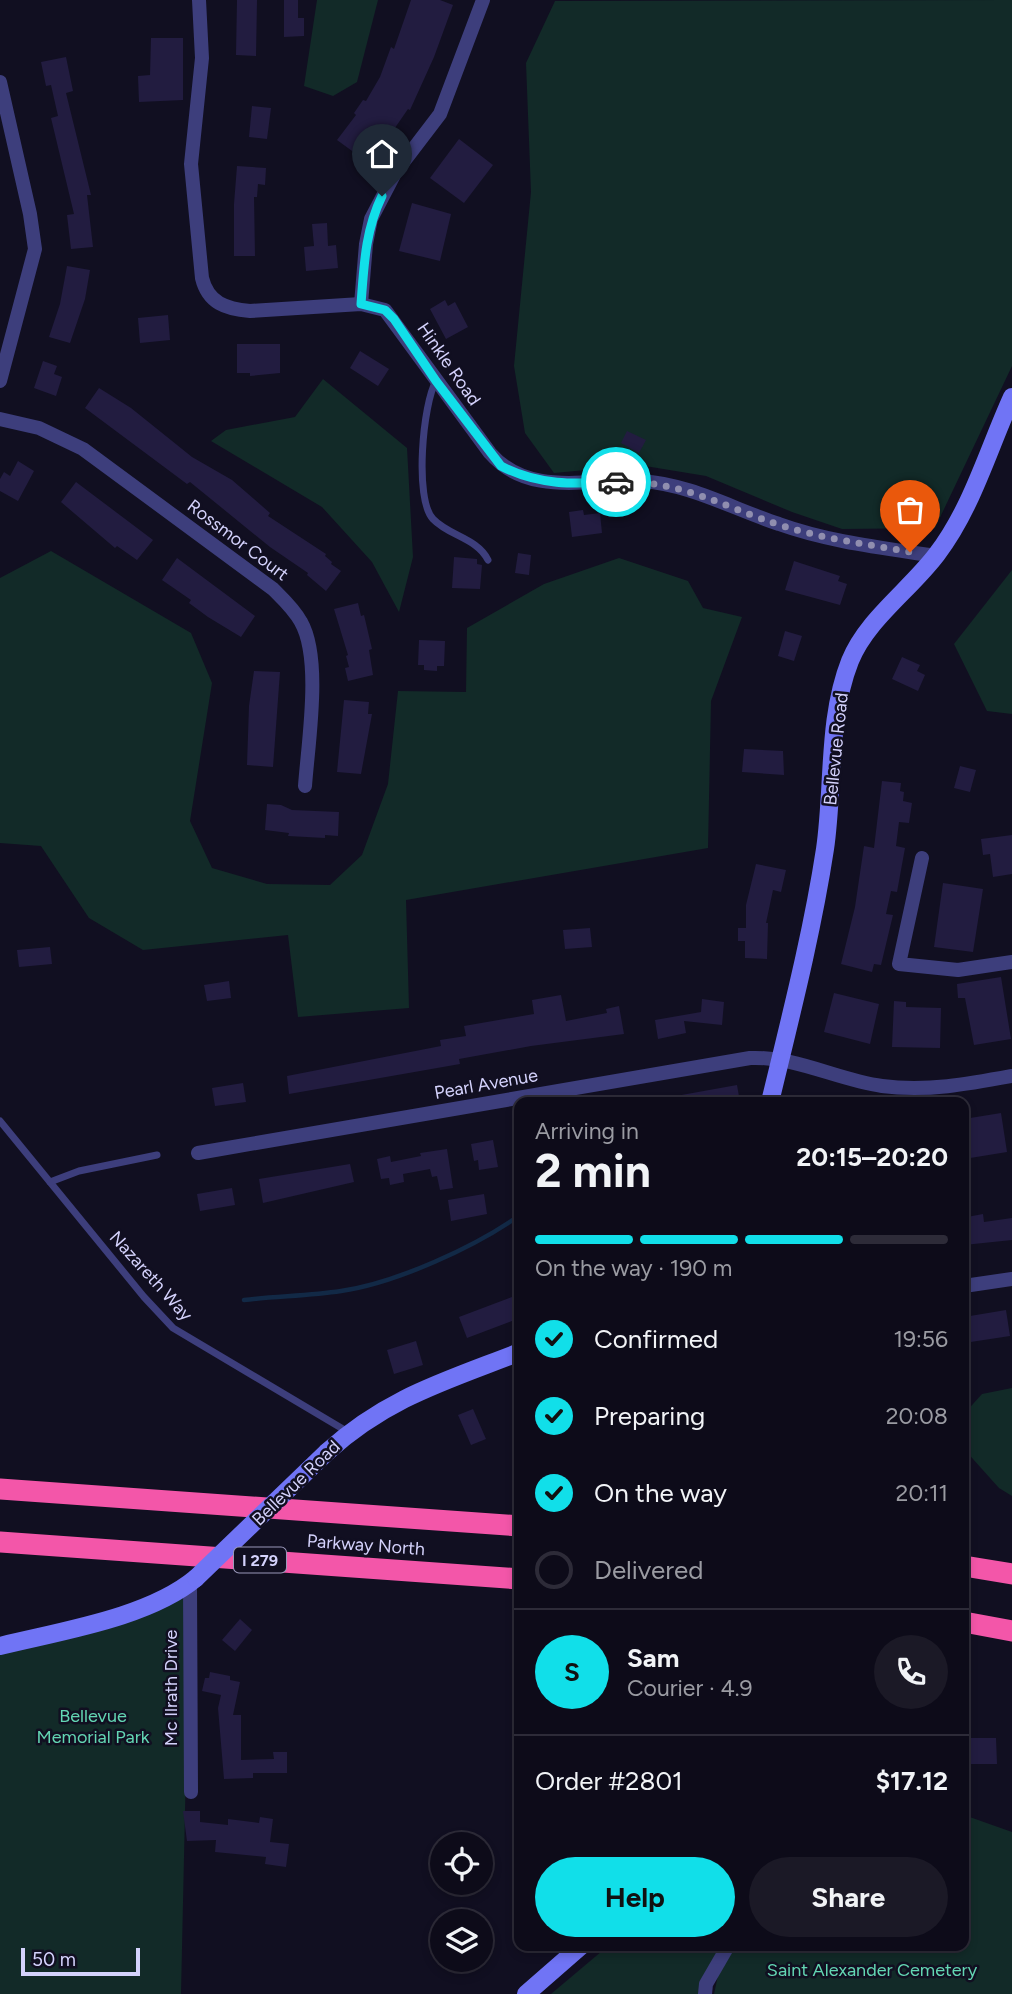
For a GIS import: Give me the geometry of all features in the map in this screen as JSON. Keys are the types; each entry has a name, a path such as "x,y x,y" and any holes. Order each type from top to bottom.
{"highway":[{"name":"Parkway North","path":"0,1489 514,1526"},
{"name":"Parkway North","path":"0,1542 514,1579"},
{"path":"969,1567 1012,1574"},
{"path":"969,1623 1012,1631"}],"street":[{"name":"Hinkle Road","path":"199,0 202,58 191,164 192,192 204,288 214,301 234,310 250,311 361,304 385,310 490,453 501,466 515,474 555,483 640,481 683,488 814,535 936,556"},
{"path":"361,304 371,219 395,173 440,114 483,0"},
{"path":"0,82 30,214 35,249 0,381"},
{"name":"Bellevue Road","path":"771,1097 824,852 836,724 844,678 862,640 936,556 966,506 1012,397"},
{"name":"Rossmor Court","path":"0,419 39,428 83,449 273,589 289,604 302,622 313,661 305,786"},
{"path":"922,858 899,964 958,970 1012,962"},
{"name":"Pearl Avenue","path":"523,1097 750,1058 780,1059 855,1080 902,1088 961,1085 1012,1076"},
{"name":"Pearl Avenue","path":"198,1153 514,1099"},
{"path":"969,1285 1012,1279"},
{"name":"Bellevue Road","path":"0,1647 128,1614 162,1601 193,1581 349,1432 396,1402 514,1354"},
{"name":"Mc Ilrath Drive","path":"191,1792 193,1581"},
{"path":"526,1994 575,1951"},
{"path":"705,1994 709,1978 725,1951"}],"lane":[{"path":"436,381 429,392 424,445 422,487 429,515 456,537 474,543 488,560"},
{"name":"Nazareth Way","path":"0,1121 144,1297 173,1328 349,1432"},
{"path":"50,1182 79,1171 157,1155"}],"green space":[{"path":"317,0 378,0 357,82 333,96 304,86"},
{"path":"1012,0 1012,366 935,528 842,529 792,512 706,476 639,465 554,473 525,433 514,366 531,192 526,63 555,1"},
{"path":"323,379 407,448 413,557 399,612 372,562 322,507 211,441 226,430 295,417"},
{"path":"51,551 191,633 212,683 190,821 212,868 267,884 330,885 362,855 388,784 398,691 466,692 467,628 544,584 619,558 688,581 703,608 742,617 711,701 708,848 406,900 409,1008 298,1017 288,935 143,950 89,918 41,846 0,843 0,578"},
{"path":"1012,570 1012,714 987,711 954,644"},
{"path":"1012,1388 1012,1496 999,1488 969,1455 969,1408 982,1394"},
{"name":"Bellevue Memorial Park","path":"190,1584 181,1994 0,1994 0,1646 128,1613"},
{"name":"Saint Alexander Cemetery","path":"969,1817 1012,1832 1012,1994 714,1994 719,1971 732,1951 969,1951"},
{"path":"602,1951 719,1951 702,1994 551,1994"}],"building":[{"path":"237,0 257,0 256,56 236,55"},
{"path":"284,0 298,0 298,18 304,18 304,36 284,37"},
{"path":"411,0 440,0 453,5 434,57 410,110 408,109 370,164 337,140 380,77 391,47 394,49"},
{"path":"151,38 183,38 183,100 139,102 138,76 150,75"},
{"path":"66,57 73,91 66,93 91,195 87,195 93,247 71,249 67,215 74,214 51,118 58,116 51,85 46,86 41,62"},
{"path":"252,106 271,108 267,139 249,137"},
{"path":"459,139 493,165 464,203 430,178"},
{"path":"237,166 266,168 265,185 258,184 257,197 254,197 255,256 234,256"},
{"path":"412,203 451,214 440,261 399,251"},
{"path":"327,223 328,246 336,245 338,268 306,271 304,247 314,246 312,224"},
{"path":"67,266 90,270 85,299 70,343 49,337 60,304"},
{"path":"445,300 448,306 455,302 468,327 446,339 430,309"},
{"path":"168,315 170,340 140,343 138,318"},
{"path":"237,344 280,344 280,373 250,376 250,373 237,373"},
{"path":"360,351 389,369 378,386 350,368"},
{"path":"43,361 57,366 54,374 62,377 56,396 34,388"},
{"path":"99,388 131,408 192,457 232,480 270,513 268,516 326,554 331,564 341,571 326,591 307,575 308,573 270,547 190,482 187,484 85,408"},
{"path":"627,431 646,440 639,453 621,443"},
{"path":"18,461 34,471 18,501 0,491 0,479 4,472 10,476"},
{"path":"76,482 153,540 137,560 117,546 115,548 61,502"},
{"path":"583,510 584,515 600,513 602,533 572,537 569,512"},
{"path":"518,553 531,555 529,575 515,573"},
{"path":"454,557 477,559 477,564 482,565 480,589 452,588"},
{"path":"177,558 255,616 241,637 208,617 189,603 191,600 162,580"},
{"path":"794,561 840,576 838,581 847,584 840,605 785,590"},
{"path":"358,603 361,616 364,615 372,649 369,650 373,675 348,681 345,668 349,667 348,655 334,609"},
{"path":"785,631 802,636 794,661 778,656"},
{"path":"419,640 445,641 444,666 437,666 437,671 424,670 424,665 418,665"},
{"path":"902,657 920,665 917,671 925,675 918,691 892,679"},
{"path":"254,671 280,672 273,767 247,765 249,706"},
{"path":"344,700 369,702 368,714 372,714 361,774 337,772"},
{"path":"744,749 783,751 784,775 742,772"},
{"path":"960,766 976,770 970,792 954,788"},
{"path":"882,781 901,783 903,801 912,803 909,823 899,822 896,846 905,848 897,892 891,891 886,914 893,915 881,965 874,964 872,972 841,964 855,907 864,846 874,848"},
{"path":"267,804 281,805 292,810 339,812 338,836 288,836 289,833 265,830"},
{"path":"1012,835 1012,874 993,877 990,854 983,855 981,839"},
{"path":"756,864 786,870 781,892 773,890 766,923 767,959 745,958 745,941 738,941 738,928 746,928 746,905"},
{"path":"943,883 983,889 973,952 934,947"},
{"path":"590,928 592,947 565,949 563,930"},
{"path":"50,947 52,964 19,967 17,950"},
{"path":"1001,977 1011,1039 974,1045 965,998 958,998 957,984"},
{"path":"229,981 231,998 207,1001 204,985"},
{"path":"834,993 879,1004 870,1044 824,1032"},
{"path":"561,995 566,1021 607,1013 606,1009 619,1006 624,1034 531,1046 459,1059 460,1064 289,1094 287,1076 441,1046 440,1040 466,1036 464,1026 534,1014 532,1000"},
{"path":"702,999 724,1002 722,1025 684,1021 686,1033 658,1039 655,1020 701,1012"},
{"path":"894,1001 906,1002 906,1007 941,1008 940,1048 892,1047"},
{"path":"243,1083 246,1102 215,1106 212,1088"},
{"path":"737,1085 739,1097 676,1097"},
{"path":"1001,1113 1007,1152 969,1158 969,1118"},
{"path":"493,1140 498,1167 479,1170 478,1160 474,1161 471,1144"},
{"path":"447,1149 453,1188 440,1190 437,1176 432,1177 430,1169 403,1174 404,1182 390,1185 389,1178 381,1179 377,1159 390,1156 391,1162 421,1156 420,1153"},
{"path":"350,1164 354,1182 263,1203 259,1179"},
{"path":"232,1188 235,1205 200,1211 197,1194"},
{"path":"484,1194 487,1214 451,1221 448,1200"},
{"path":"983,1214 984,1222 1012,1218 1012,1240 969,1244 969,1217"},
{"path":"514,1296 514,1320 467,1338 459,1317"},
{"path":"1006,1310 1010,1336 969,1342 969,1316"},
{"path":"416,1341 423,1365 394,1374 387,1350"},
{"path":"473,1409 486,1439 471,1445 458,1415"},
{"path":"240,1619 252,1630 235,1651 222,1640"},
{"path":"210,1672 230,1676 230,1680 240,1682 233,1715 241,1715 241,1760 274,1759 273,1752 287,1752 287,1773 253,1773 253,1778 224,1779 218,1708 221,1695 202,1691 205,1678 209,1678"},
{"path":"969,1738 996,1738 997,1764 969,1764"},
{"path":"183,1811 200,1811 200,1822 228,1825 228,1819 259,1823 260,1817 273,1819 270,1842 289,1844 286,1867 265,1864 266,1857 215,1852 216,1840 187,1841"}],"waterway":[{"path":"244,1300 363,1287 434,1262 514,1219"}],"way so far":[{"path":"616,482 640,481 683,488 814,535 910,552"}],"route":[{"path":"382,196 371,219 366,244 361,304 377,306 394,319 436,381 501,466 515,474 555,483 616,482"}]}
